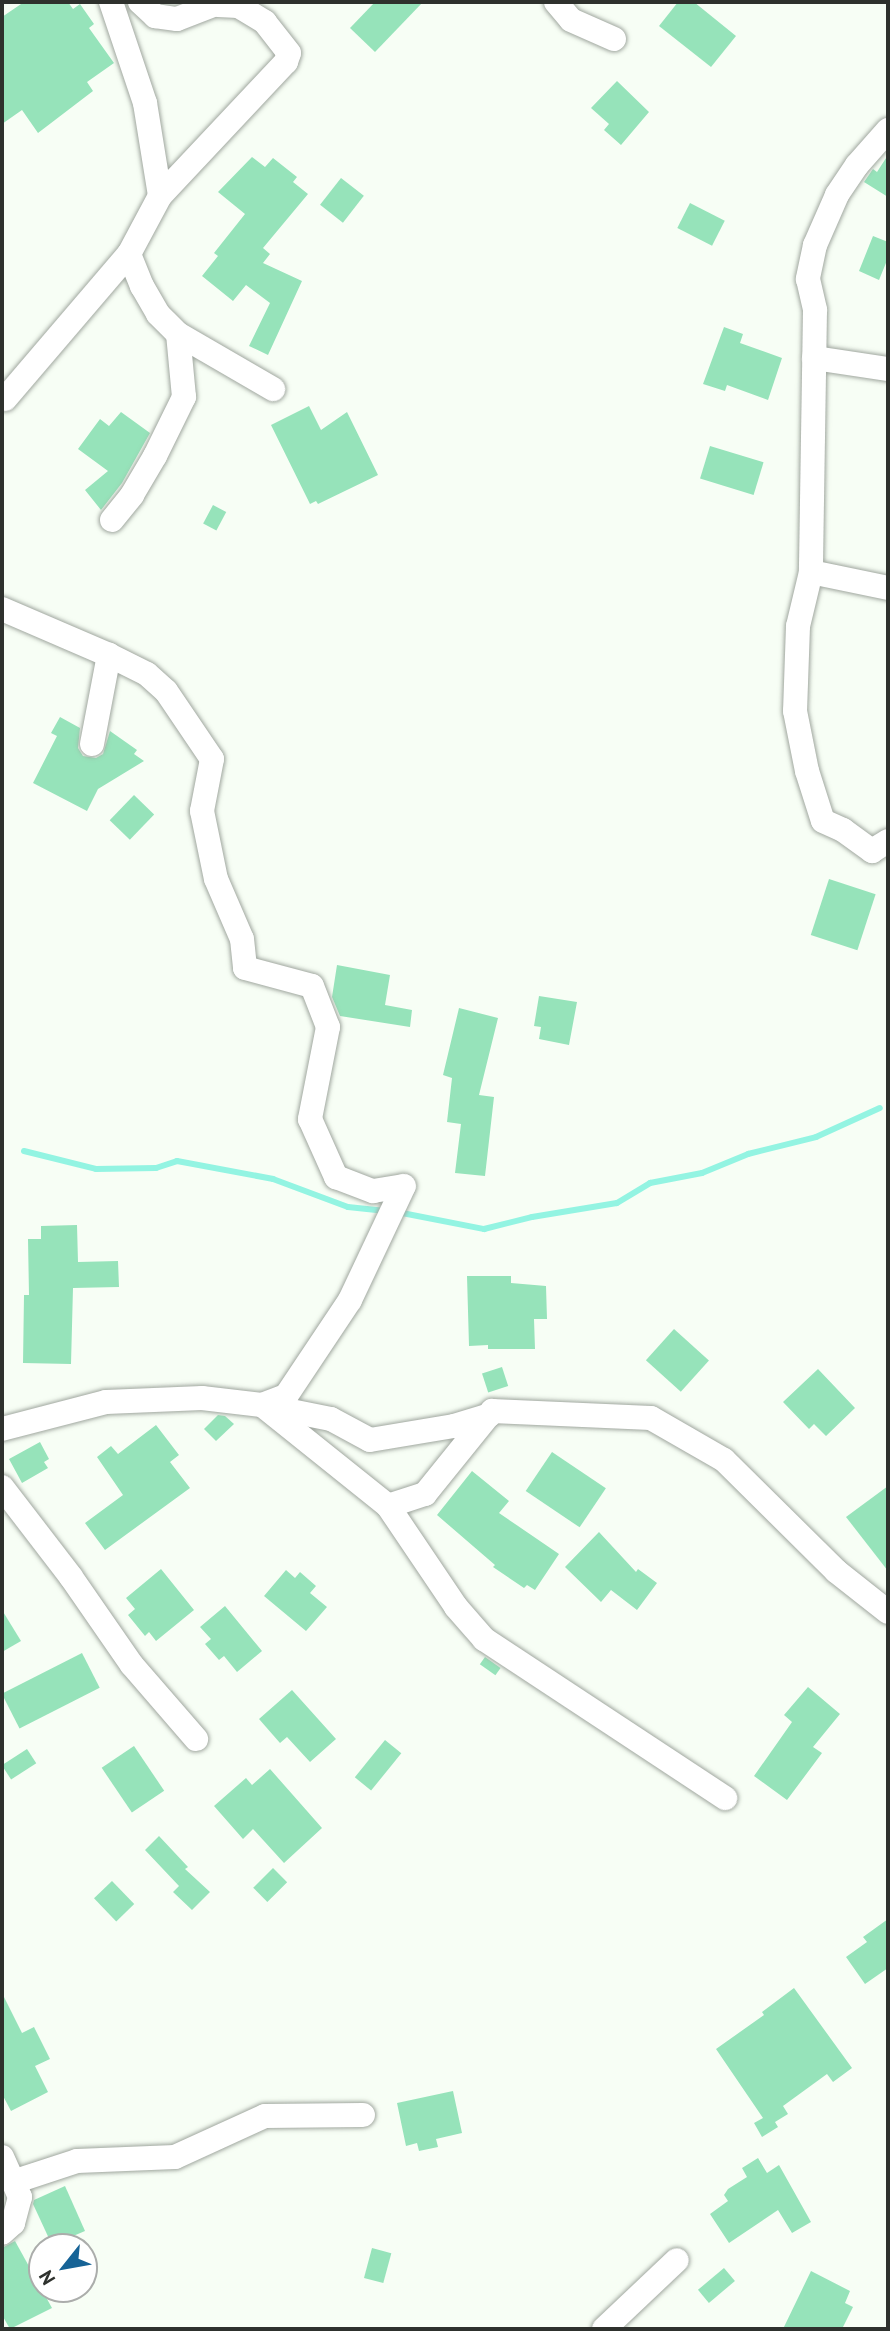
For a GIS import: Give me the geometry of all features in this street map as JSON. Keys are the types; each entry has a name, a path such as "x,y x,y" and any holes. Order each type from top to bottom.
{"street":[{"path":"556,2 571,20 614,39"},
{"path":"5,399 129,254 160,195 286,62 289,53 265,22 238,6 220,3 177,19 148,9 113,8 145,103 160,195"},
{"path":"888,130 858,164 837,195 815,245 807,279 814,310 811,572 798,626 795,711 807,771 823,821 872,851 888,841"},
{"path":"129,254 158,314 178,334 273,389"},
{"path":"112,520 132,495 155,456 184,397 178,334"},
{"path":"814,358 888,369"},
{"path":"811,572 888,588"},
{"path":"2,609 148,674 166,691 212,759 202,811 216,879 242,939 245,968 312,986 328,1027 310,1119 336,1177 373,1191 404,1186 350,1300 286,1396 262,1405"},
{"path":"92,744 109,655"},
{"path":"2,1429 106,1402 202,1398 262,1405 331,1419 370,1440 454,1426 489,1415"},
{"path":"262,1405 388,1506 467,1622 484,1639 725,1798"},
{"path":"388,1506 425,1494 492,1410 651,1418 724,1460 835,1571 888,1612"},
{"path":"2,1487 71,1577 132,1665 196,1739"},
{"path":"13,2182 77,2161 175,2157 265,2116 363,2115"},
{"path":"2,2157 20,2197 13,2223 2,2232"},
{"path":"604,2329 677,2260"}],"building":[{"path":"24,2 68,2 73,9 80,4 94,24 89,28 114,63 87,82 93,91 38,133 22,110 2,124 2,17"},
{"path":"375,2 423,2 375,52 350,28"},
{"path":"678,2 694,2 736,36 711,67 659,26"},
{"path":"617,81 649,112 621,145 604,130 609,124 591,108"},
{"path":"888,155 888,197 864,182 873,169 877,172"},
{"path":"252,157 265,167 273,158 297,177 293,182 308,194 263,248 270,254 263,263 302,281 268,355 249,346 270,303 246,285 233,301 202,276 218,256 214,253 245,214 218,192"},
{"path":"341,178 364,196 343,223 320,205"},
{"path":"690,203 725,221 712,246 677,228"},
{"path":"873,236 888,242 888,258 879,280 859,271"},
{"path":"724,327 743,334 740,343 782,358 768,400 727,385 725,391 703,384"},
{"path":"309,406 321,430 347,412 378,475 318,504 316,501 310,504 271,425"},
{"path":"121,412 150,433 122,483 101,510 85,490 108,471 78,449 100,419 109,426"},
{"path":"710,446 764,462 754,495 700,479"},
{"path":"213,505 226,512 216,531 203,524"},
{"path":"60,717 80,728 78,748 83,756 96,758 103,754 110,731 137,750 134,754 144,761 98,789 87,811 33,783 57,736 51,733"},
{"path":"134,795 154,814 130,840 110,820"},
{"path":"829,879 876,894 857,950 811,935"},
{"path":"337,965 390,975 385,1005 412,1010 410,1027 340,1016 332,997"},
{"path":"539,996 577,1002 569,1045 539,1039 541,1027 534,1026"},
{"path":"459,1008 498,1018 479,1095 494,1097 485,1176 455,1173 461,1124 447,1122 452,1078 443,1075"},
{"path":"77,1225 78,1262 118,1261 119,1287 73,1288 71,1364 23,1363 24,1295 29,1295 28,1239 41,1239 41,1226"},
{"path":"467,1276 511,1276 511,1283 546,1286 547,1319 534,1319 535,1349 488,1349 488,1345 469,1346"},
{"path":"674,1329 709,1360 681,1392 646,1360"},
{"path":"502,1367 508,1386 488,1393 482,1373"},
{"path":"818,1369 855,1408 826,1436 814,1424 809,1429 783,1402"},
{"path":"218,1415 225,1416 234,1424 216,1441 204,1429"},
{"path":"156,1425 179,1455 170,1462 190,1488 105,1550 85,1523 123,1495 97,1457 111,1446 118,1454"},
{"path":"40,1442 49,1459 44,1462 48,1468 22,1483 9,1459"},
{"path":"552,1452 606,1488 580,1527 526,1491"},
{"path":"472,1471 509,1501 499,1513 559,1554 535,1590 527,1585 524,1588 493,1567 495,1565 437,1515"},
{"path":"888,1486 888,1571 846,1517"},
{"path":"599,1532 636,1572 638,1569 657,1583 637,1610 611,1590 601,1602 565,1567"},
{"path":"161,1569 194,1610 156,1641 149,1632 145,1636 128,1615 135,1609 126,1598"},
{"path":"286,1570 295,1578 300,1572 316,1586 310,1593 327,1607 306,1631 264,1596"},
{"path":"225,1606 262,1651 237,1672 224,1656 219,1660 205,1644 211,1639 200,1627"},
{"path":"2,1610 21,1641 2,1652"},
{"path":"82,1653 100,1688 20,1729 2,1694"},
{"path":"485,1657 501,1668 495,1675 480,1664"},
{"path":"808,1687 840,1714 813,1747 822,1753 787,1800 754,1776 792,1722 784,1715"},
{"path":"292,1690 336,1739 310,1762 287,1737 280,1743 259,1719"},
{"path":"385,1740 401,1753 371,1791 355,1777"},
{"path":"134,1746 164,1791 132,1813 102,1768"},
{"path":"27,1749 36,1763 11,1780 2,1765"},
{"path":"270,1769 322,1828 284,1863 253,1829 243,1839 214,1806 246,1778 252,1785"},
{"path":"159,1836 188,1867 185,1869 210,1892 192,1910 173,1892 179,1886 145,1850"},
{"path":"273,1868 287,1882 267,1902 253,1888"},
{"path":"112,1881 134,1904 116,1921 94,1898"},
{"path":"888,1919 888,1968 865,1984 846,1957 867,1942 863,1937"},
{"path":"794,1988 852,2068 833,2082 827,2074 783,2106 788,2114 775,2122 778,2127 762,2137 754,2123 763,2118 716,2049 764,2015 762,2012"},
{"path":"2,1993 22,2033 34,2027 50,2059 35,2066 48,2092 11,2111 2,2094"},
{"path":"453,2091 462,2133 436,2139 438,2147 419,2151 417,2143 406,2146 397,2103"},
{"path":"758,2158 767,2173 779,2165 811,2222 792,2233 778,2210 729,2243 710,2214 728,2201 724,2195 728,2189 747,2177 742,2168"},
{"path":"65,2186 85,2231 46,2233 33,2204 34,2200"},
{"path":"15,2241 28,2265 28,2303 49,2303 52,2308 10,2329 2,2315 2,2248"},
{"path":"372,2248 391,2253 383,2283 364,2278"},
{"path":"724,2268 735,2281 709,2303 698,2290"},
{"path":"811,2271 850,2291 845,2303 853,2307 842,2329 783,2329"}],"waterway":[{"path":"397,1212 484,1229 532,1217 617,1203 650,1183 702,1173 748,1154 816,1137 880,1108"},
{"path":"24,1151 96,1169 156,1168 177,1161 273,1179 348,1207 386,1211"}]}
